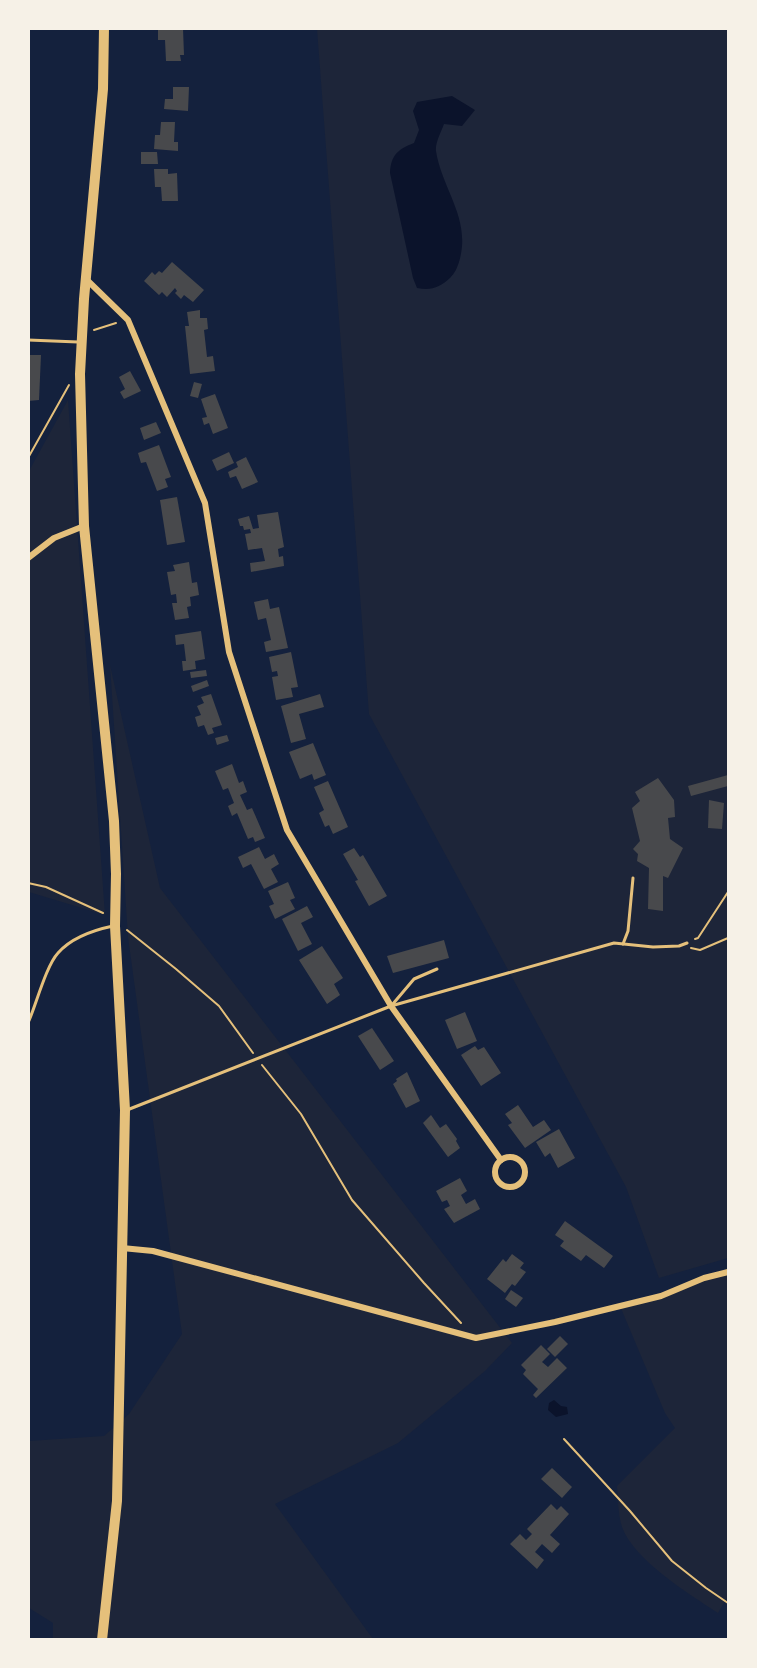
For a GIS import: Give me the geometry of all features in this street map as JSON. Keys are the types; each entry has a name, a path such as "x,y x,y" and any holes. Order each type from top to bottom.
{"main road":[{"path":"102,1640 117,1502 125,1110 115,922 114,821 84,526 80,420 82,342 103,89 104,28"}],"street":[{"path":"86,280 128,320 205,503 229,652 287,830 391,1006 501,1160"},
{"path":"29,558 54,538 84,526"},
{"path":"511,1157 523,1165 525,1176 519,1185 508,1188 499,1183 495,1167 501,1160 511,1157"},
{"path":"122,1248 153,1251 476,1338 555,1322 661,1296 704,1278 729,1272"}],"lane":[{"path":"28,340 82,342"},
{"path":"623,944 628,932 633,878"},
{"path":"28,1023 57,953 95,929 115,922"},
{"path":"125,1110 391,1006 614,943 679,946 687,943"},
{"path":"391,1006 414,979 437,969"}],"path":[{"path":"28,883 46,887 115,922 219,1006 301,1114 352,1200 461,1323"},
{"path":"687,943 698,938 729,892"},
{"path":"679,946 700,950 729,938"},
{"path":"564,1439 672,1561 705,1588 729,1603"}],"shaded area":[{"path":"317,29 728,29 728,1258 659,1278 626,1187 369,714"},
{"path":"452,96 475,110 462,126 444,124 436,148 439,165 459,218 462,246 459,262 450,278 435,288 417,288 390,173 391,167 396,154 414,143 419,130 413,111 417,102"},
{"path":"68,400 105,915 29,892 29,471"},
{"path":"110,665 160,888 512,1343 485,1371 398,1443 275,1504 373,1639 53,1639 53,1623 29,1608 29,1441 104,1436 129,1414 182,1334 128,937"},
{"path":"728,1273 728,1596 718,1613 650,1564 628,1539 622,1527 617,1486 675,1428 665,1413 620,1306"},
{"path":"554,1400 561,1406 567,1407 568,1414 556,1417 548,1410 549,1403"}],"building":[{"path":"158,28 183,28 184,55 180,55 181,61 166,61 165,40 158,40"},
{"path":"173,87 189,87 188,111 164,109 165,99 173,99"},
{"path":"161,122 175,122 174,142 178,142 178,151 154,149 155,135 160,135"},
{"path":"141,152 157,152 158,164 141,164"},
{"path":"154,169 168,169 168,174 177,173 178,201 162,201 161,187 155,187"},
{"path":"172,262 204,290 193,302 184,295 181,299 175,293 177,291 175,288 167,297 162,292 159,295 144,281 152,272 155,275 159,271 162,273"},
{"path":"200,310 200,318 207,318 208,329 204,330 207,357 213,356 215,371 190,374 185,326 189,326 187,312"},
{"path":"28,355 41,355 39,400 28,401"},
{"path":"130,371 141,391 124,399 120,392 125,389 119,377"},
{"path":"194,382 202,384 198,398 190,396"},
{"path":"215,394 228,428 213,434 209,423 204,425 202,418 207,417 201,399"},
{"path":"156,422 161,433 144,440 140,428"},
{"path":"159,445 171,477 165,479 168,487 157,491 146,462 141,463 138,453"},
{"path":"229,452 234,463 217,471 212,460"},
{"path":"246,457 258,482 242,489 236,476 230,478 228,472 238,467 236,462"},
{"path":"177,497 185,542 167,545 160,500"},
{"path":"278,512 284,547 278,549 279,557 283,556 284,566 251,572 250,563 265,561 262,548 248,550 245,534 251,533 250,529 244,530 238,519 249,516 253,529 259,528 257,515"},
{"path":"189,562 192,583 197,582 199,595 190,597 191,606 187,607 189,618 175,620 172,603 177,603 176,594 171,595 167,572 175,571 173,565"},
{"path":"268,599 270,609 279,607 288,648 266,652 264,642 271,640 266,618 258,620 254,602"},
{"path":"201,631 205,659 195,661 196,669 183,671 182,661 186,661 184,644 176,645 175,635"},
{"path":"291,652 298,687 291,688 293,697 276,700 272,677 278,676 277,671 272,672 269,657"},
{"path":"206,670 207,676 191,678 190,672"},
{"path":"207,680 209,686 193,692 191,686"},
{"path":"211,694 222,725 212,728 214,733 208,735 204,725 198,727 195,717 201,715 197,706 204,703 201,697"},
{"path":"320,694 324,707 299,714 306,739 291,743 281,706"},
{"path":"227,735 229,741 217,745 215,738"},
{"path":"313,743 326,775 314,780 312,774 300,779 289,752"},
{"path":"232,764 239,783 243,781 247,792 240,795 247,810 252,808 265,838 255,842 253,837 248,839 237,813 232,816 228,806 234,803 228,788 223,790 215,771"},
{"path":"728,775 728,786 691,796 688,786"},
{"path":"658,778 674,800 675,817 668,818 670,839 683,848 668,878 663,876 663,911 648,909 649,868 637,861 638,854 633,849 640,841 632,808 640,801 635,792"},
{"path":"328,781 348,827 333,834 329,825 325,827 319,813 324,810 314,787"},
{"path":"709,800 724,803 722,829 708,828"},
{"path":"259,847 265,859 274,854 279,864 271,869 278,882 264,889 251,864 243,868 238,857"},
{"path":"354,848 360,857 363,855 387,896 369,906 343,854"},
{"path":"288,882 295,898 290,900 295,909 275,919 269,906 274,904 268,891"},
{"path":"307,906 313,917 301,923 312,944 298,951 282,919"},
{"path":"444,940 449,958 393,973 387,956"},
{"path":"322,946 343,978 334,984 340,995 327,1004 299,960"},
{"path":"465,1012 477,1041 457,1049 445,1020"},
{"path":"372,1028 394,1061 380,1070 358,1036"},
{"path":"475,1046 478,1050 484,1047 501,1073 481,1086 461,1055"},
{"path":"407,1072 420,1101 406,1108 393,1084 397,1081 396,1079"},
{"path":"518,1105 533,1127 544,1120 551,1130 525,1148 508,1125 512,1123 505,1114"},
{"path":"431,1115 440,1128 446,1124 457,1139 460,1148 448,1157 423,1123"},
{"path":"559,1129 575,1158 558,1168 550,1153 545,1157 536,1142"},
{"path":"460,1178 467,1191 461,1195 466,1204 475,1199 480,1209 454,1223 444,1209 450,1206 447,1200 442,1202 436,1191"},
{"path":"565,1221 613,1256 604,1268 586,1255 581,1261 560,1246 564,1241 555,1235"},
{"path":"512,1254 524,1263 520,1268 526,1272 515,1286 512,1284 505,1293 487,1279 503,1259 506,1262"},
{"path":"511,1290 523,1298 516,1307 505,1299"},
{"path":"560,1336 568,1344 555,1357 547,1349"},
{"path":"541,1345 550,1354 542,1362 548,1367 557,1358 567,1368 536,1398 533,1395 538,1389 523,1374 526,1370 521,1365"},
{"path":"552,1468 572,1487 562,1498 541,1479"},
{"path":"551,1504 557,1510 561,1506 569,1514 550,1535 560,1544 552,1553 542,1544 535,1552 544,1560 537,1569 510,1544 520,1534 526,1540 532,1534 527,1529"}]}
